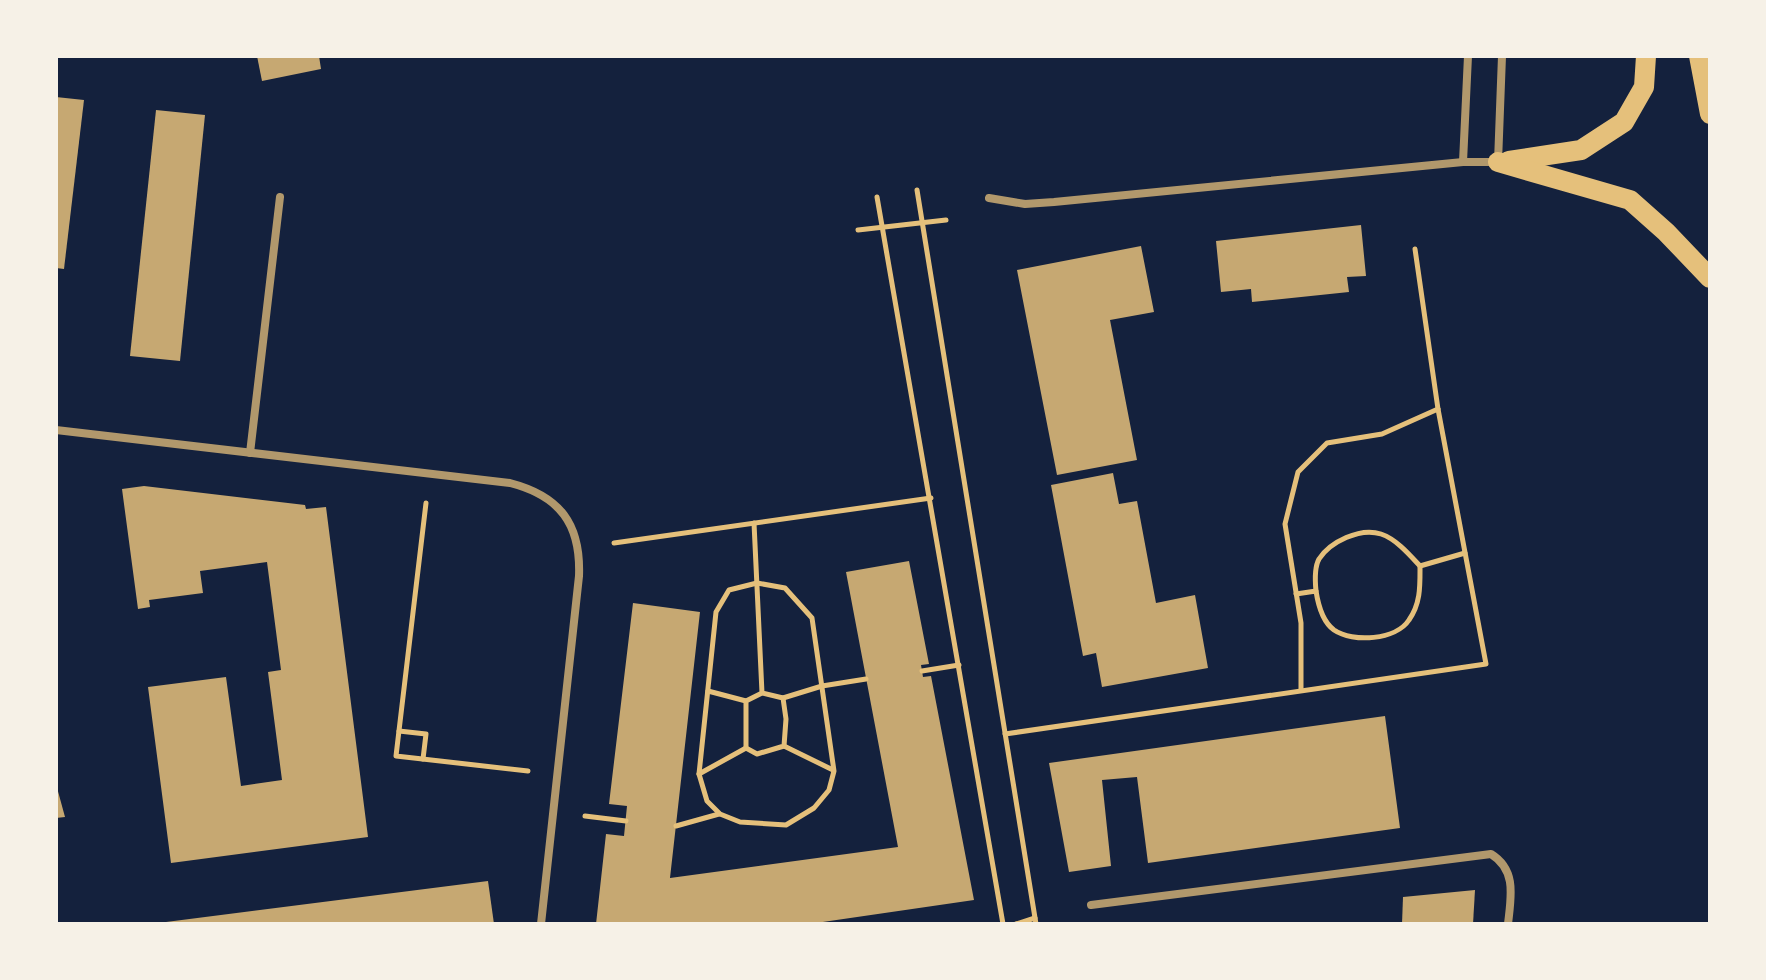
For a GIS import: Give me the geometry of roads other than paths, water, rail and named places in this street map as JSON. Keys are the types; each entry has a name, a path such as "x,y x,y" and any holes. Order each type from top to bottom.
{"main road":[{"path":"1498,162 1581,150 1624,122 1644,87 1646,56"},
{"path":"1699,56 1710,114"},
{"path":"1498,162 1630,200 1710,278"}],"street":[{"path":"1463,162 1468,56"},
{"path":"989,198 1025,204 1054,202 1463,162 1498,162 1502,56"},
{"path":"250,453 280,197"},
{"path":"56,430 510,483 541,494 556,506 569,521 578,550 579,576 541,924"},
{"path":"1091,905 1491,854 1503,864 1511,881 1508,924"}]}
